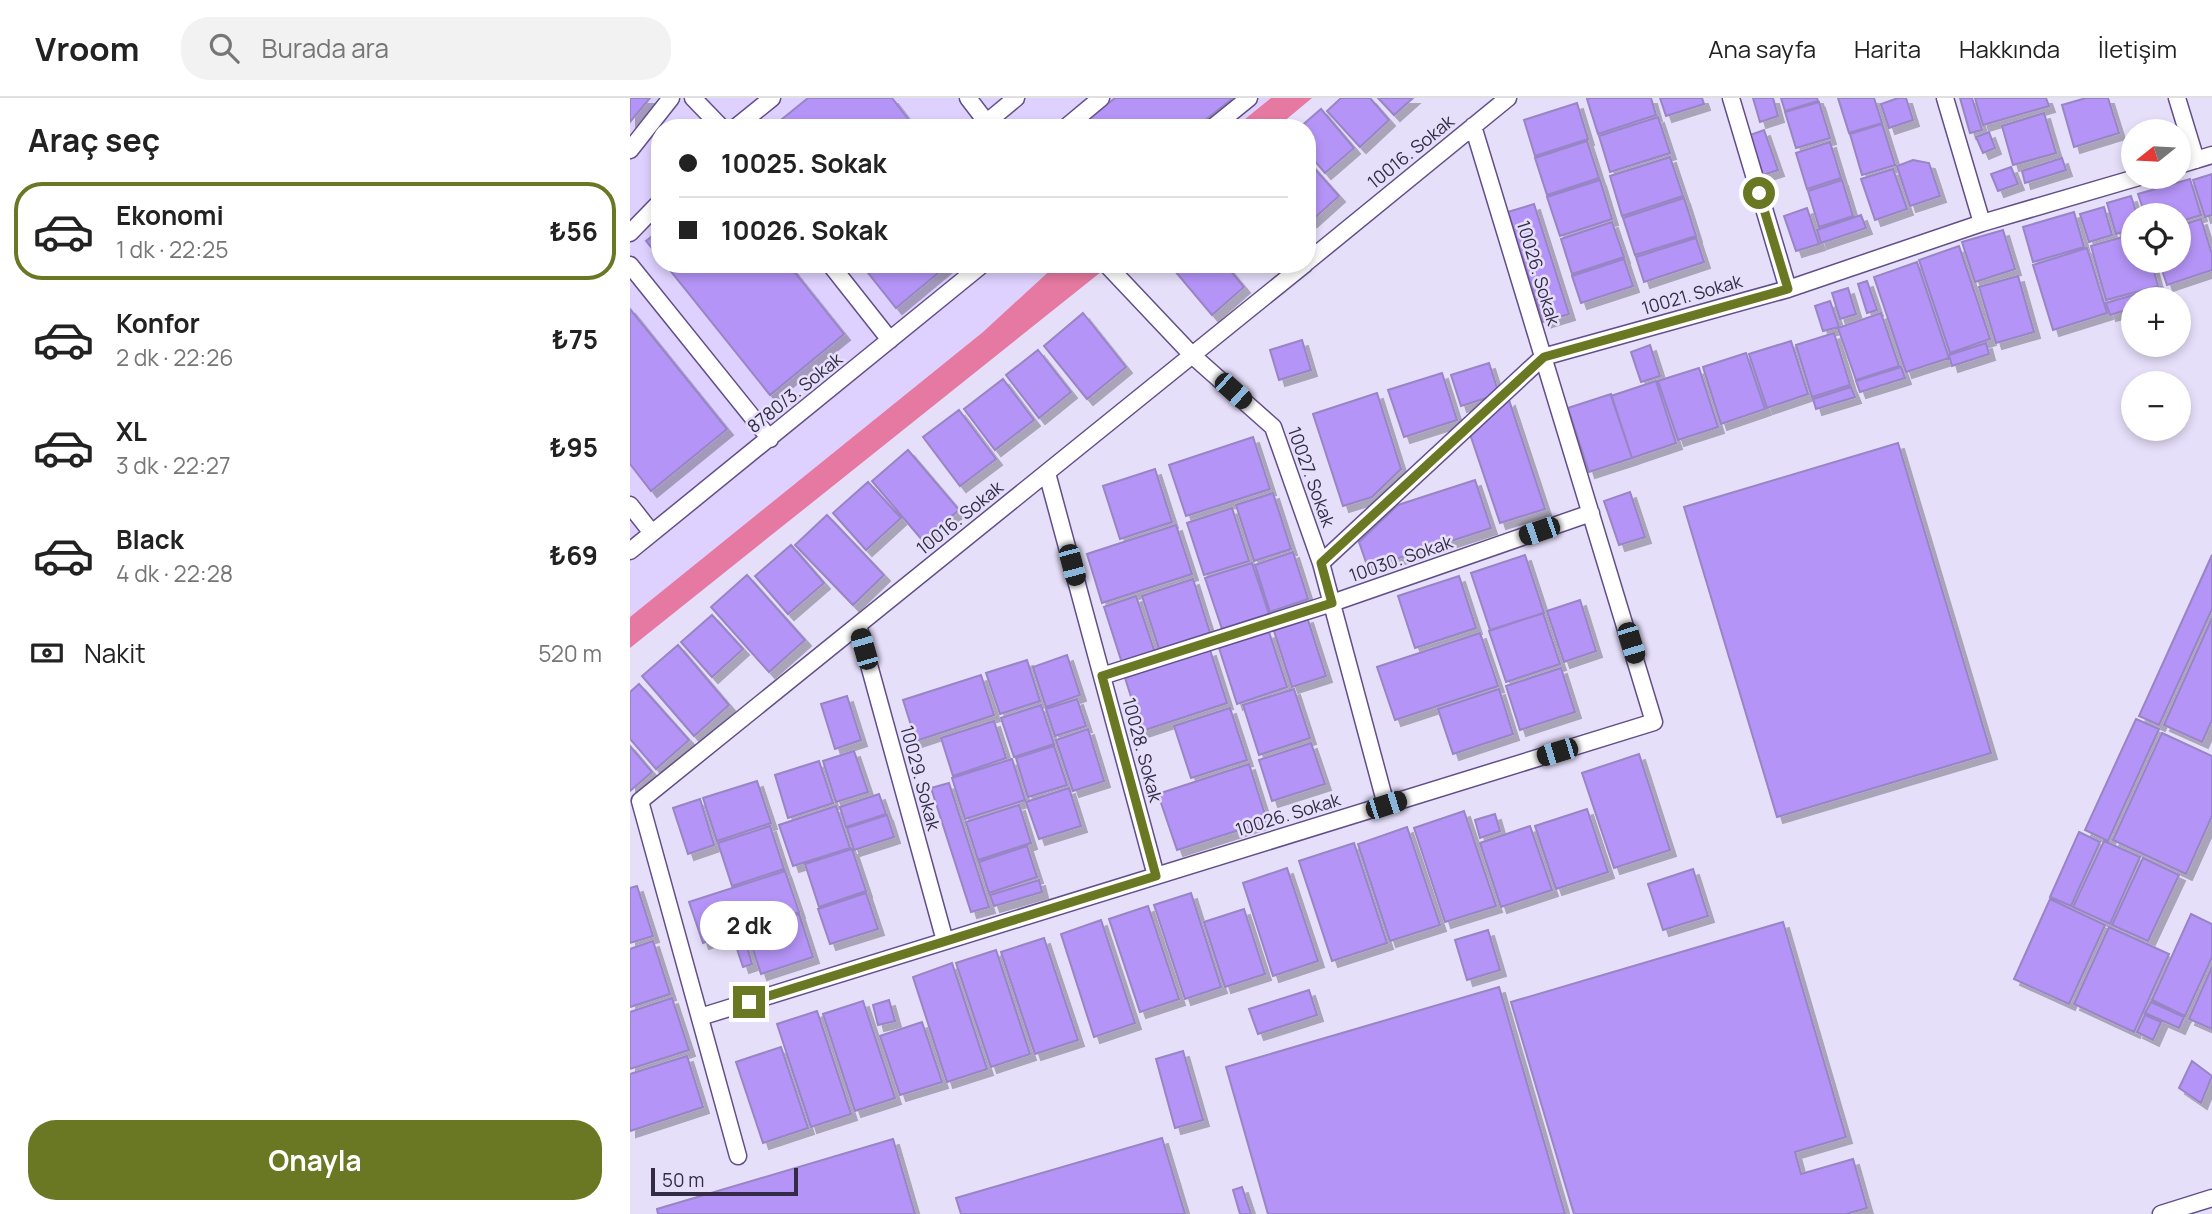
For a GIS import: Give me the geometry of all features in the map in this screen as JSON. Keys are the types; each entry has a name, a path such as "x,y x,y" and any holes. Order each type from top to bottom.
{"street":[{"path":"654,119 671,98"},
{"path":"693,98 713,119"},
{"path":"746,119 772,98"},
{"path":"968,98 984,119"},
{"path":"995,119 1016,98"},
{"path":"1076,119 1101,98"},
{"path":"1223,119 1249,98"},
{"name":"10016. Sokak","path":"1316,255 1508,98"},
{"path":"1731,98 1788,289"},
{"path":"1945,98 1982,223"},
{"path":"2177,98 2196,160"},
{"path":"630,150 651,123"},
{"name":"10026. Sokak","path":"700,1017 1654,722 1473,126"},
{"path":"2191,161 2212,155"},
{"name":"10021. Sokak","path":"1321,563 1544,357 1788,289 1982,223 2121,182"},
{"path":"630,233 651,211"},
{"path":"630,265 770,439"},
{"path":"837,273 890,340"},
{"name":"8780/3. Sokak","path":"630,551 972,273"},
{"name":"10027. Sokak","path":"1114,273 1193,356 1273,426 1321,563 1386,805"},
{"name":"10016. Sokak","path":"738,1156 700,1017 635,803 1294,273"},
{"name":"10028. Sokak","path":"1046,472 1156,876"},
{"path":"630,505 652,533"},
{"name":"10030. Sokak","path":"1102,676 1332,603 1591,513"},
{"name":"10029. Sokak","path":"858,625 945,942"},
{"path":"2161,1214 2212,1198"}],"shaded area":[{"path":"630,98 1271,98 1245,119 651,119 651,273 1047,273 983,332 630,617"},
{"path":"1271,98 1312,98 1287,119 1245,119"},
{"path":"1047,273 1100,273 630,648 630,617 983,332"}],"building":[{"path":"630,98 650,98 630,122"},
{"path":"808,98 892,98 908,119 782,119"},
{"path":"1115,98 1233,98 1206,119 1089,119"},
{"path":"1341,98 1370,98 1389,120 1360,147 1327,111"},
{"path":"1378,98 1413,98 1394,115"},
{"path":"1651,98 1656,115 1598,134 1587,99"},
{"path":"1660,98 1702,98 1704,104 1666,116"},
{"path":"1753,98 1773,98 1778,116 1760,122"},
{"path":"1781,98 1817,98 1818,101 1785,111"},
{"path":"1838,98 1874,98 1882,123 1849,133"},
{"path":"1906,98 1913,120 1889,128 1881,104"},
{"path":"1960,98 1972,98 1982,130 1970,133"},
{"path":"1975,98 2046,98 2049,106 1983,125"},
{"path":"2086,98 2108,98 2119,133 2074,147 2062,105"},
{"path":"1819,102 1830,138 1796,148 1785,112"},
{"path":"1577,103 1588,139 1535,156 1524,120"},
{"path":"1321,109 1354,148 1325,173 1316,162 1316,119 1309,119"},
{"path":"2044,113 2056,153 2013,165 2002,126"},
{"path":"1658,117 1670,153 1610,172 1599,136"},
{"path":"1882,124 1895,165 1862,175 1850,134"},
{"path":"1764,130 1778,170 1763,175 1750,135"},
{"path":"1989,132 1995,148 1983,153 1976,137"},
{"path":"1587,141 1599,178 1547,195 1535,158"},
{"path":"1830,142 1841,178 1807,189 1796,153"},
{"path":"1670,157 1683,196 1622,216 1610,176"},
{"path":"2062,158 2066,170 2025,183 2022,171"},
{"path":"1913,160 1929,163 1940,196 1910,206 1897,166"},
{"path":"2011,167 2018,184 1998,191 1991,174"},
{"path":"1893,169 1907,209 1875,220 1861,179"},
{"path":"1316,170 1339,196 1316,217"},
{"path":"2212,174 2212,215 2205,217 2193,180"},
{"path":"1600,180 1612,219 1560,236 1547,197"},
{"path":"1842,180 1853,216 1819,227 1808,191"},
{"path":"2191,182 2201,215 2191,218 2191,203 2141,203 2138,194 2155,189 2191,189"},
{"path":"2131,196 2133,203 2121,203 2121,233 2116,234 2107,203"},
{"path":"1684,198 1696,236 1635,255 1623,218"},
{"path":"1534,204 1569,314 1543,322 1508,212"},
{"path":"2104,207 2112,235 2089,242 2080,214"},
{"path":"1807,208 1819,244 1796,251 1784,216"},
{"path":"2074,212 2084,247 2033,262 2023,227"},
{"path":"1861,215 1866,228 1821,243 1817,230"},
{"path":"2201,219 2212,254 2212,270 2167,285 2163,273 2191,273 2191,222"},
{"path":"1612,222 1624,257 1572,274 1561,239"},
{"path":"2003,230 2015,269 1975,282 1962,242"},
{"path":"2121,237 2121,273 2154,273 2158,286 2121,287 2121,296 2106,300 2091,246"},
{"path":"1696,238 1704,262 1644,282 1636,257"},
{"path":"1959,246 1990,339 1950,353 1919,260"},
{"path":"2087,248 2107,313 2053,330 2033,265"},
{"path":"1624,259 1633,286 1581,303 1572,276"},
{"path":"1917,262 1949,358 1906,372 1874,277"},
{"path":"672,273 795,273 844,334 770,395"},
{"path":"868,273 938,273 896,308"},
{"path":"1177,273 1232,273 1244,287 1212,315"},
{"path":"2018,276 2034,332 1996,343 1979,287"},
{"path":"1867,281 1877,310 1867,313 1858,284"},
{"path":"1848,288 1856,314 1840,319 1832,293"},
{"path":"2121,299 2121,312 2110,315 2106,303"},
{"path":"1830,301 1839,327 1823,331 1815,306"},
{"path":"630,309 727,429 651,491 630,464"},
{"path":"1083,313 1126,367 1087,399 1044,346"},
{"path":"1881,313 1899,366 1856,380 1838,328"},
{"path":"1834,333 1850,385 1812,397 1796,345"},
{"path":"1302,340 1311,370 1279,380 1270,350"},
{"path":"1791,341 1808,394 1767,408 1749,354"},
{"path":"1986,343 1989,354 1952,366 1949,355"},
{"path":"1650,345 1660,376 1641,382 1631,352"},
{"path":"1038,350 1071,392 1039,418 1006,375"},
{"path":"1746,353 1765,409 1721,424 1703,367"},
{"path":"1489,363 1499,394 1461,406 1451,375"},
{"path":"1901,367 1905,378 1860,392 1856,381"},
{"path":"1699,368 1718,427 1678,440 1658,381"},
{"path":"1442,373 1457,420 1404,437 1388,390"},
{"path":"1003,379 1034,420 995,450 964,409"},
{"path":"1656,381 1676,443 1632,458 1611,396"},
{"path":"1851,387 1855,397 1816,409 1813,399"},
{"path":"1377,393 1401,469 1372,497 1343,506 1313,414"},
{"path":"1611,394 1632,458 1589,472 1568,408"},
{"path":"1509,400 1545,509 1500,523 1470,434"},
{"path":"959,410 996,459 960,486 923,437"},
{"path":"1253,437 1270,489 1186,516 1169,465"},
{"path":"1898,443 1991,753 1777,817 1684,507"},
{"path":"908,450 959,510 923,541 872,481"},
{"path":"1155,469 1172,522 1120,539 1103,486"},
{"path":"1475,480 1491,528 1368,568 1359,542 1398,505"},
{"path":"868,482 901,518 866,550 833,513"},
{"path":"1630,492 1645,537 1619,545 1604,501"},
{"path":"1273,493 1291,549 1254,561 1236,505"},
{"path":"1232,508 1249,561 1204,575 1187,523"},
{"path":"827,515 884,575 853,605 795,545"},
{"path":"1176,525 1192,574 1102,603 1087,554"},
{"path":"791,545 824,583 788,614 755,576"},
{"path":"1293,552 1308,599 1270,612 1255,565"},
{"path":"1525,555 1544,613 1490,630 1471,573"},
{"path":"2212,555 2212,609 2159,725 2139,716"},
{"path":"1252,563 1269,614 1222,629 1205,578"},
{"path":"747,575 805,640 769,672 711,607"},
{"path":"1459,576 1476,628 1415,648 1398,596"},
{"path":"1193,579 1210,633 1159,649 1142,596"},
{"path":"1136,596 1155,653 1122,663 1104,607"},
{"path":"1580,600 1596,651 1564,662 1547,611"},
{"path":"1543,613 1560,664 1506,682 1489,631"},
{"path":"712,615 743,649 712,677 681,642"},
{"path":"1307,617 1326,676 1292,687 1273,628"},
{"path":"2212,618 2212,720 2202,742 2164,725"},
{"path":"1269,632 1287,687 1237,704 1219,648"},
{"path":"1480,633 1498,686 1395,720 1377,667"},
{"path":"678,645 729,705 694,736 642,676"},
{"path":"1210,650 1227,703 1142,731 1125,678"},
{"path":"1067,655 1080,695 1046,707 1033,667"},
{"path":"1027,660 1040,701 1000,714 986,673"},
{"path":"1561,668 1575,712 1520,730 1506,686"},
{"path":"981,675 994,715 916,741 903,700"},
{"path":"639,684 689,740 656,769 630,739 630,692"},
{"path":"1294,689 1310,738 1259,755 1243,705"},
{"path":"1499,689 1513,734 1453,754 1438,709"},
{"path":"847,696 861,740 835,749 821,704"},
{"path":"1077,699 1086,726 1055,736 1046,709"},
{"path":"1041,705 1054,744 1014,757 1001,718"},
{"path":"1230,708 1247,760 1191,778 1174,726"},
{"path":"2136,719 2159,729 2108,841 2085,830"},
{"path":"994,721 1006,758 953,776 941,738"},
{"path":"1088,729 1104,781 1073,791 1056,740"},
{"path":"2162,733 2212,756 2212,816 2186,874 2113,840"},
{"path":"1311,743 1325,784 1272,801 1259,760"},
{"path":"630,746 652,772 630,791"},
{"path":"1054,746 1067,785 1028,797 1016,758"},
{"path":"854,751 868,792 836,802 823,761"},
{"path":"1639,754 1670,850 1614,868 1582,773"},
{"path":"1012,759 1025,800 965,819 952,778"},
{"path":"819,761 833,803 788,818 775,775"},
{"path":"1249,764 1267,821 1177,850 1158,794"},
{"path":"757,781 771,823 717,841 703,798"},
{"path":"949,783 989,907 971,912 931,788"},
{"path":"1069,788 1081,826 1039,839 1026,802"},
{"path":"879,794 886,814 846,827 840,807"},
{"path":"700,799 714,845 688,854 673,808"},
{"path":"1019,805 1031,843 978,860 966,822"},
{"path":"836,806 850,848 793,866 779,825"},
{"path":"1587,809 1608,872 1556,889 1535,826"},
{"path":"1464,811 1496,906 1445,922 1414,828"},
{"path":"1495,814 1500,831 1480,838 1475,820"},
{"path":"887,815 894,837 854,850 847,828"},
{"path":"770,826 784,869 732,886 718,843"},
{"path":"1530,826 1552,890 1501,907 1480,843"},
{"path":"1407,827 1440,925 1390,941 1358,844"},
{"path":"2079,832 2100,842 2071,906 2050,897"},
{"path":"2104,841 2140,857 2110,924 2073,907"},
{"path":"1354,843 1387,943 1332,961 1299,861"},
{"path":"1027,846 1037,877 989,893 979,862"},
{"path":"852,849 866,891 819,907 805,864"},
{"path":"2143,858 2179,875 2148,941 2112,925"},
{"path":"1287,868 1318,961 1273,976 1243,883"},
{"path":"1693,869 1708,916 1663,930 1648,884"},
{"path":"785,871 799,912 703,943 689,902"},
{"path":"1039,880 1042,892 994,906 990,895"},
{"path":"637,886 653,936 630,943 630,888"},
{"path":"866,893 878,929 830,944 818,909"},
{"path":"1191,893 1221,987 1185,999 1154,905"},
{"path":"2050,899 2105,925 2069,1004 2014,979"},
{"path":"1148,906 1179,999 1140,1012 1109,919"},
{"path":"1244,909 1265,974 1225,987 1204,922"},
{"path":"799,914 813,957 761,974 747,931"},
{"path":"2191,914 2212,924 2212,957 2185,1016 2152,1000"},
{"path":"1101,920 1135,1023 1094,1037 1061,934"},
{"path":"1783,922 1846,1137 1795,1152 1801,1174 1853,1159 1867,1208 1846,1214 1574,1214 1511,1002"},
{"path":"2109,927 2169,954 2134,1032 2074,1004"},
{"path":"1488,930 1500,970 1467,980 1455,940"},
{"path":"1044,938 1078,1040 1035,1054 1001,952"},
{"path":"745,940 752,964 743,967 735,943"},
{"path":"653,941 670,994 630,1007 630,949"},
{"path":"996,950 1030,1054 991,1067 956,963"},
{"path":"952,963 987,1069 947,1082 913,977"},
{"path":"2212,967 2212,1029 2189,1019"},
{"path":"1499,987 1565,1214 1268,1214 1226,1067"},
{"path":"1309,990 1317,1015 1258,1034 1249,1009"},
{"path":"672,998 689,1050 630,1069 630,1012"},
{"path":"889,1000 895,1021 878,1025 873,1005"},
{"path":"863,1001 895,1098 855,1111 823,1014"},
{"path":"2151,1002 2184,1017 2179,1028 2145,1013"},
{"path":"817,1011 851,1114 811,1127 777,1024"},
{"path":"2145,1015 2161,1022 2153,1040 2137,1032"},
{"path":"922,1022 942,1082 900,1095 880,1036"},
{"path":"781,1047 808,1128 763,1143 736,1062"},
{"path":"1183,1051 1203,1120 1175,1128 1156,1059"},
{"path":"687,1056 703,1107 630,1131 630,1074"},
{"path":"2192,1061 2212,1076 2201,1103 2179,1088"},
{"path":"1162,1138 1185,1214 961,1214 956,1198"},
{"path":"893,1139 915,1214 658,1214 657,1209"},
{"path":"1242,1187 1251,1214 1240,1214 1233,1190"}],"route":[{"path":"749,1002 1156,876 1102,676 1332,603 1321,563 1544,357 1788,289 1759,193"}]}
